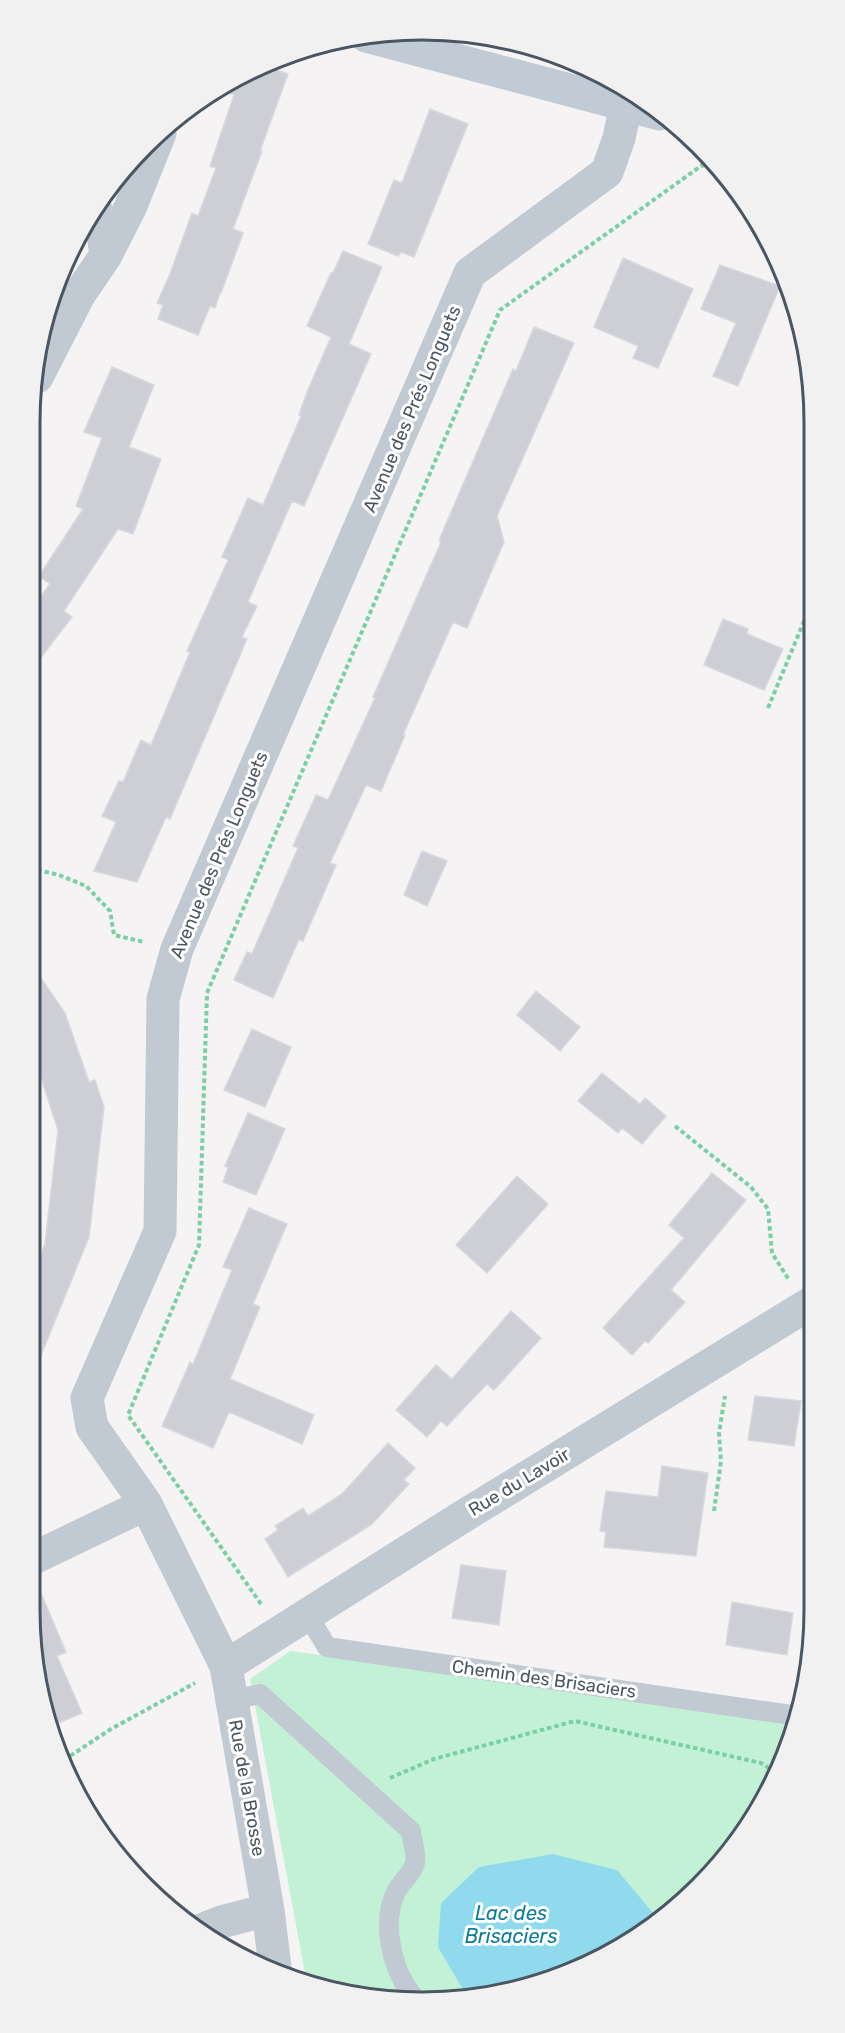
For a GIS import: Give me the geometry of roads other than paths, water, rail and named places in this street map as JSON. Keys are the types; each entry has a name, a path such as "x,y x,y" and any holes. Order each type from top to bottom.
{"main road":[{"path":"411,40 640,109"}],"street":[{"name":"Avenue des Prés Longuets","path":"226,1666 146,1504 92,1427 87,1398 160,1232 163,999 177,949 471,273 607,172 619,138 626,105"},
{"path":"46,361 79,295 106,255 130,208 153,151"},
{"path":"100,218 106,255"},
{"name":"Rue du Lavoir","path":"226,1666 462,1517 804,1307"},
{"path":"40,1555 146,1504"},
{"name":"Rue de la Brosse","path":"226,1666 268,1910 274,1962"},
{"path":"209,1927 268,1910"}],"lane":[{"name":"Chemin des Brisaciers","path":"294,1623 327,1647 789,1715"},
{"path":"232,1700 260,1694 411,1831 415,1863 396,1892 388,1922 391,1953 410,1992"}],"water":[{"name":"Lac des Brisaciers","path":"553,1854 617,1870 653,1915 614,1941 569,1963 521,1979 463,1990 438,1947 441,1903 479,1867"}]}
